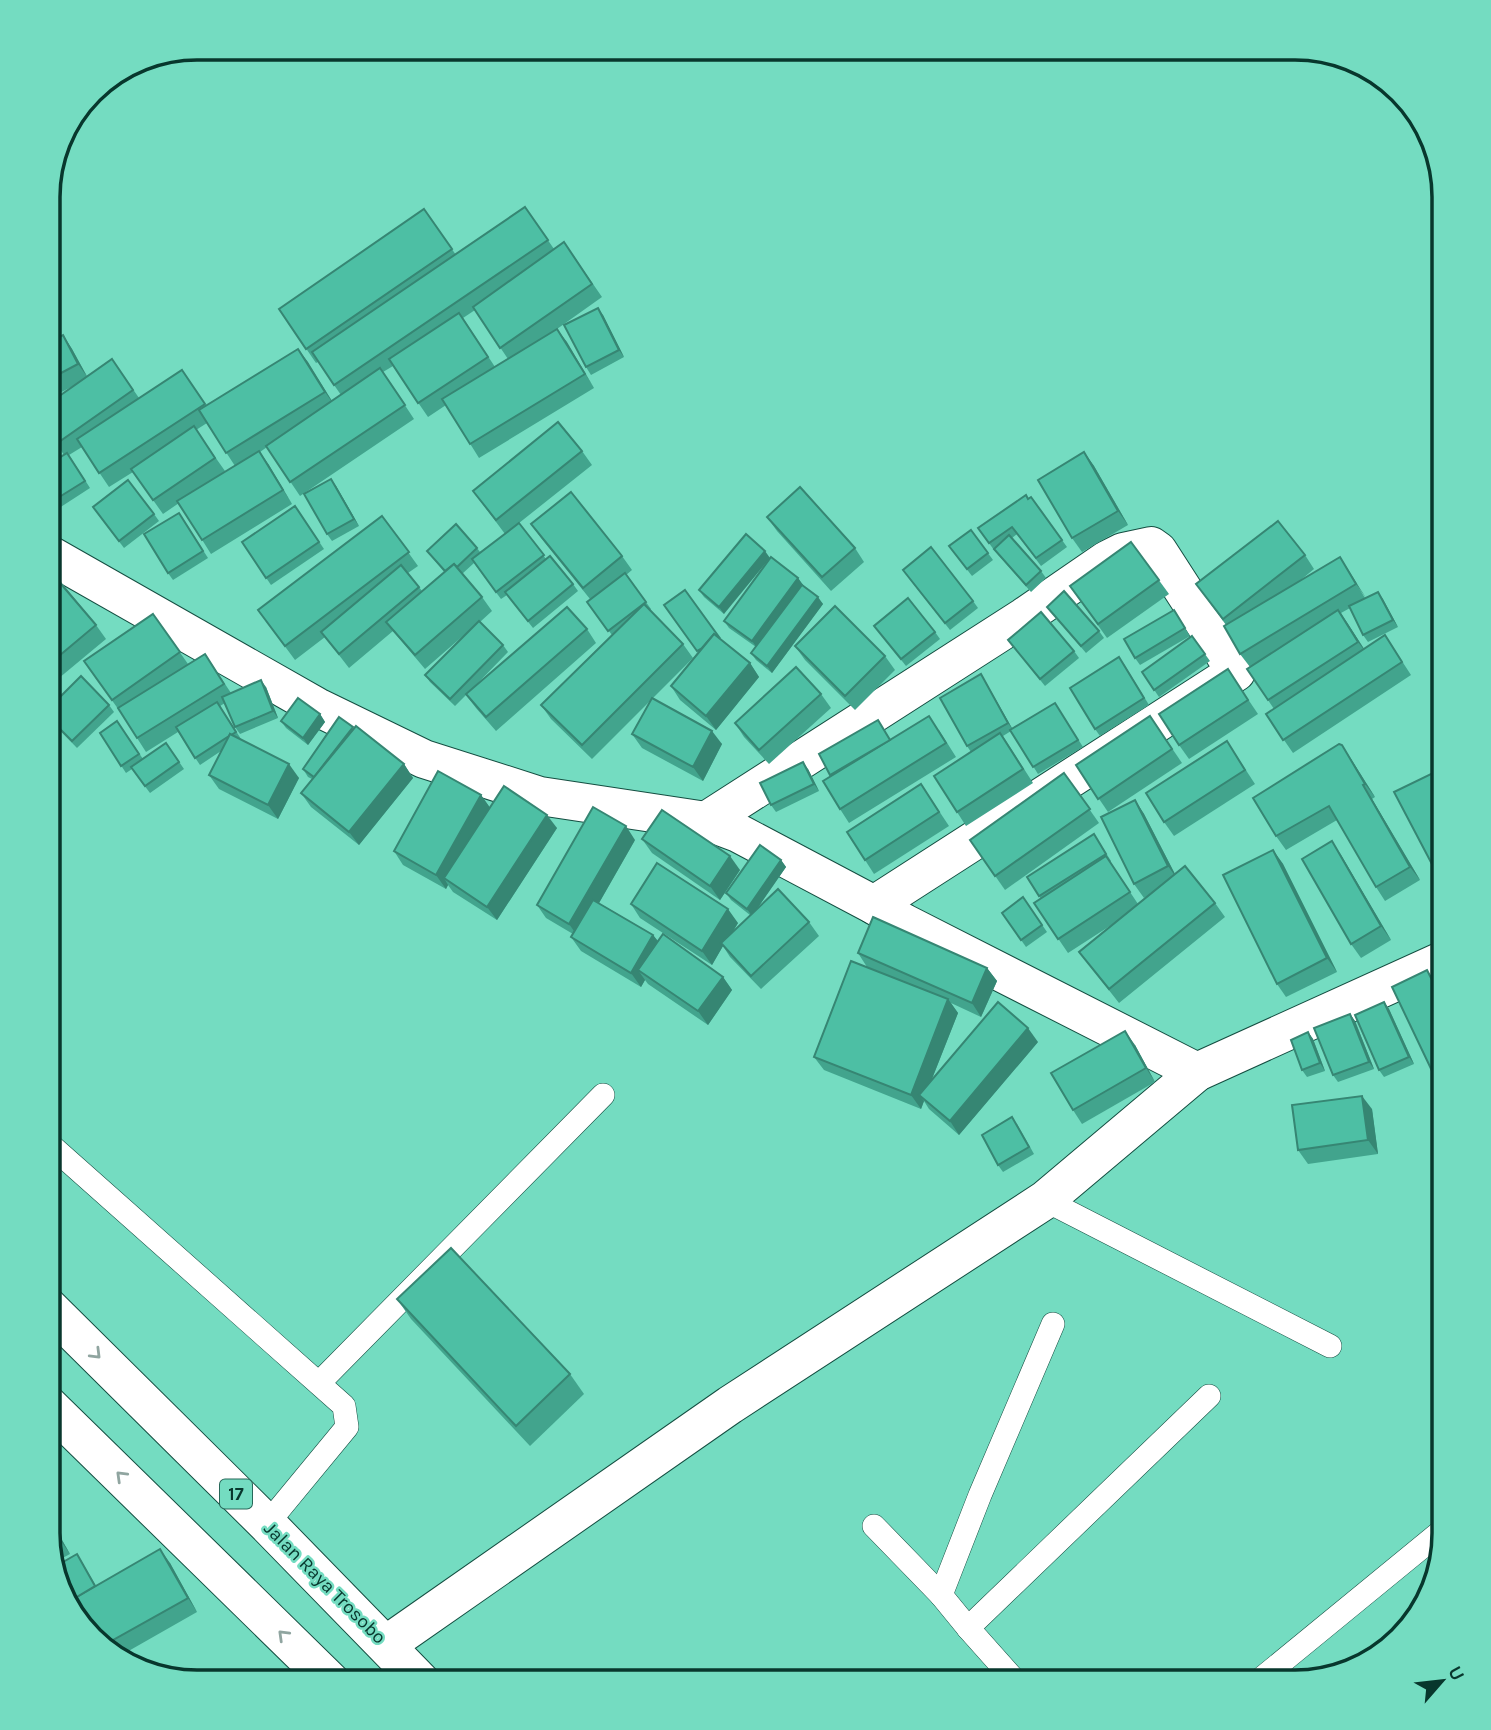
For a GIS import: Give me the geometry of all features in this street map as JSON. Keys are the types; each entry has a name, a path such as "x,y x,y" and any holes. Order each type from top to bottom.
{"main road":[{"path":"706,821 1107,561 1123,552 1151,546 1158,551 1236,672 874,905"},
{"path":"60,561 317,707 424,759 540,796 706,821 738,833 904,923 1197,1072"},
{"path":"386,1645 730,1405 1045,1200 1197,1072 1432,965"},
{"name":"Jalan Raya Trosobo","path":"60,1319 410,1670"},
{"path":"60,1417 319,1670"}],"lane":[{"path":"319,1383 603,1095"},
{"path":"60,1154 344,1406 347,1427 267,1524"},
{"path":"1045,1200 1330,1346"},
{"path":"941,1595 980,1495 1053,1324"},
{"path":"968,1629 1209,1396"},
{"path":"874,1526 941,1595 1005,1670"},
{"path":"1272,1670 1431,1539"}],"building":[{"path":"525,207 548,240 334,385 312,352"},
{"path":"424,209 452,249 306,349 279,309"},
{"path":"564,242 592,284 500,348 473,307"},
{"path":"598,308 619,350 586,367 564,325"},
{"path":"459,313 488,357 418,403 389,359"},
{"path":"557,329 585,374 470,444 442,399"},
{"path":"63,335 78,364 60,374 60,337"},
{"path":"298,349 325,392 226,453 199,410"},
{"path":"112,359 133,390 60,441 60,396"},
{"path":"380,368 405,405 290,482 266,446"},
{"path":"182,370 205,404 99,473 77,439"},
{"path":"558,422 582,451 496,520 473,491"},
{"path":"194,426 215,458 153,500 131,469"},
{"path":"259,451 283,490 202,540 177,501"},
{"path":"1084,452 1118,511 1072,538 1038,480"},
{"path":"67,453 85,481 60,497 60,457"},
{"path":"331,479 354,519 327,534 304,494"},
{"path":"128,480 154,514 119,541 93,507"},
{"path":"800,487 855,548 822,577 767,517"},
{"path":"571,492 622,556 583,588 531,524"},
{"path":"1026,495 1028,499 1031,497 1062,540 1036,558 1012,527 989,543 978,528"},
{"path":"295,506 319,542 266,578 242,542"},
{"path":"179,513 203,551 168,573 144,534"},
{"path":"382,516 409,552 285,646 258,610"},
{"path":"1278,521 1305,555 1223,619 1196,584"},
{"path":"519,523 544,555 496,592 472,559"},
{"path":"456,524 477,548 457,567 454,564 445,571 427,551"},
{"path":"971,530 988,553 967,569 949,546"},
{"path":"746,534 765,551 719,607 699,590"},
{"path":"1009,535 1041,571 1026,585 994,549"},
{"path":"1131,542 1159,580 1098,624 1070,586"},
{"path":"931,547 973,601 945,623 903,570"},
{"path":"550,556 573,584 528,621 505,592"},
{"path":"771,557 798,578 752,641 724,621"},
{"path":"1340,557 1356,584 1240,654 1224,626"},
{"path":"454,564 482,597 415,655 386,622"},
{"path":"401,565 419,587 339,654 321,632"},
{"path":"625,573 646,602 608,631 587,602"},
{"path":"60,585 96,625 60,655"},
{"path":"802,585 818,597 767,666 751,653"},
{"path":"685,590 719,637 714,634 697,651 664,605"},
{"path":"1064,591 1099,631 1081,646 1047,607"},
{"path":"1378,592 1393,620 1363,635 1349,606"},
{"path":"908,598 935,632 901,659 874,626"},
{"path":"644,604 683,644 582,745 541,705"},
{"path":"835,606 885,656 845,696 795,646"},
{"path":"567,607 587,629 486,717 466,694"},
{"path":"1174,610 1185,628 1135,658 1124,639"},
{"path":"1338,610 1358,642 1268,700 1247,669"},
{"path":"1041,612 1074,651 1040,679 1008,640"},
{"path":"153,614 180,652 112,700 84,661"},
{"path":"479,621 503,645 450,699 425,675"},
{"path":"714,634 750,663 706,716 671,686"},
{"path":"1385,635 1402,662 1283,740 1266,714"},
{"path":"1192,636 1205,654 1154,690 1142,672"},
{"path":"205,654 224,684 137,738 118,708"},
{"path":"1119,657 1144,698 1095,729 1070,688"},
{"path":"796,667 821,694 759,750 735,723"},
{"path":"1228,669 1248,700 1179,745 1159,714"},
{"path":"981,674 1008,723 967,746 940,698"},
{"path":"81,676 109,705 72,741 60,729 60,697"},
{"path":"261,680 273,711 235,727 222,697"},
{"path":"298,698 320,714 303,738 281,721"},
{"path":"652,698 712,731 693,767 632,734"},
{"path":"217,702 236,732 195,758 176,727"},
{"path":"1055,703 1078,740 1033,767 1010,730"},
{"path":"929,716 946,743 840,809 823,781"},
{"path":"1150,716 1172,749 1098,799 1076,765"},
{"path":"339,717 353,727 314,777 303,769"},
{"path":"878,720 890,740 830,775 819,754"},
{"path":"117,721 139,754 121,766 100,733"},
{"path":"356,726 404,764 349,832 301,793"},
{"path":"1000,733 1023,769 957,812 934,776"},
{"path":"230,734 289,764 268,805 209,775"},
{"path":"1227,741 1245,770 1164,822 1146,793"},
{"path":"166,743 179,762 145,786 131,767"},
{"path":"1339,744 1365,784 1363,785 1410,867 1376,887 1329,806 1276,836 1253,798"},
{"path":"803,762 814,784 771,805 760,783"},
{"path":"438,771 481,795 436,875 394,851"},
{"path":"1064,773 1090,809 995,876 970,840"},
{"path":"1432,773 1432,864 1394,792"},
{"path":"921,784 939,812 865,860 847,832"},
{"path":"504,786 547,815 487,907 444,878"},
{"path":"1135,800 1168,866 1134,884 1101,817"},
{"path":"593,807 626,826 569,924 537,905"},
{"path":"662,810 730,856 710,886 642,839"},
{"path":"1094,834 1106,854 1039,896 1027,877"},
{"path":"1332,841 1381,926 1351,944 1302,859"},
{"path":"760,845 781,860 747,909 726,893"},
{"path":"1273,850 1327,958 1277,984 1223,875"},
{"path":"1106,856 1130,892 1058,939 1034,903"},
{"path":"657,863 728,909 702,951 631,904"},
{"path":"1185,866 1215,903 1109,989 1079,952"},
{"path":"778,889 809,922 751,976 721,943"},
{"path":"1023,897 1042,925 1021,940 1002,913"},
{"path":"593,900 653,935 631,973 571,937"},
{"path":"873,917 987,968 972,1003 858,953"},
{"path":"663,934 723,977 698,1011 638,970"},
{"path":"851,961 948,999 911,1095 814,1057"},
{"path":"1427,970 1432,980 1432,1071 1392,987"},
{"path":"998,1002 1028,1028 950,1121 919,1095"},
{"path":"1384,1002 1409,1057 1379,1070 1355,1015"},
{"path":"1350,1014 1369,1062 1333,1075 1314,1028"},
{"path":"1125,1031 1146,1068 1073,1110 1051,1073"},
{"path":"1308,1032 1320,1063 1302,1070 1291,1040"},
{"path":"1362,1096 1368,1140 1298,1150 1292,1105"},
{"path":"1012,1117 1029,1147 998,1165 982,1135"},
{"path":"451,1248 570,1374 516,1426 397,1299"},
{"path":"160,1549 188,1598 112,1641 88,1617 76,1598"},
{"path":"77,1554 95,1586 76,1598 63,1562"}]}
